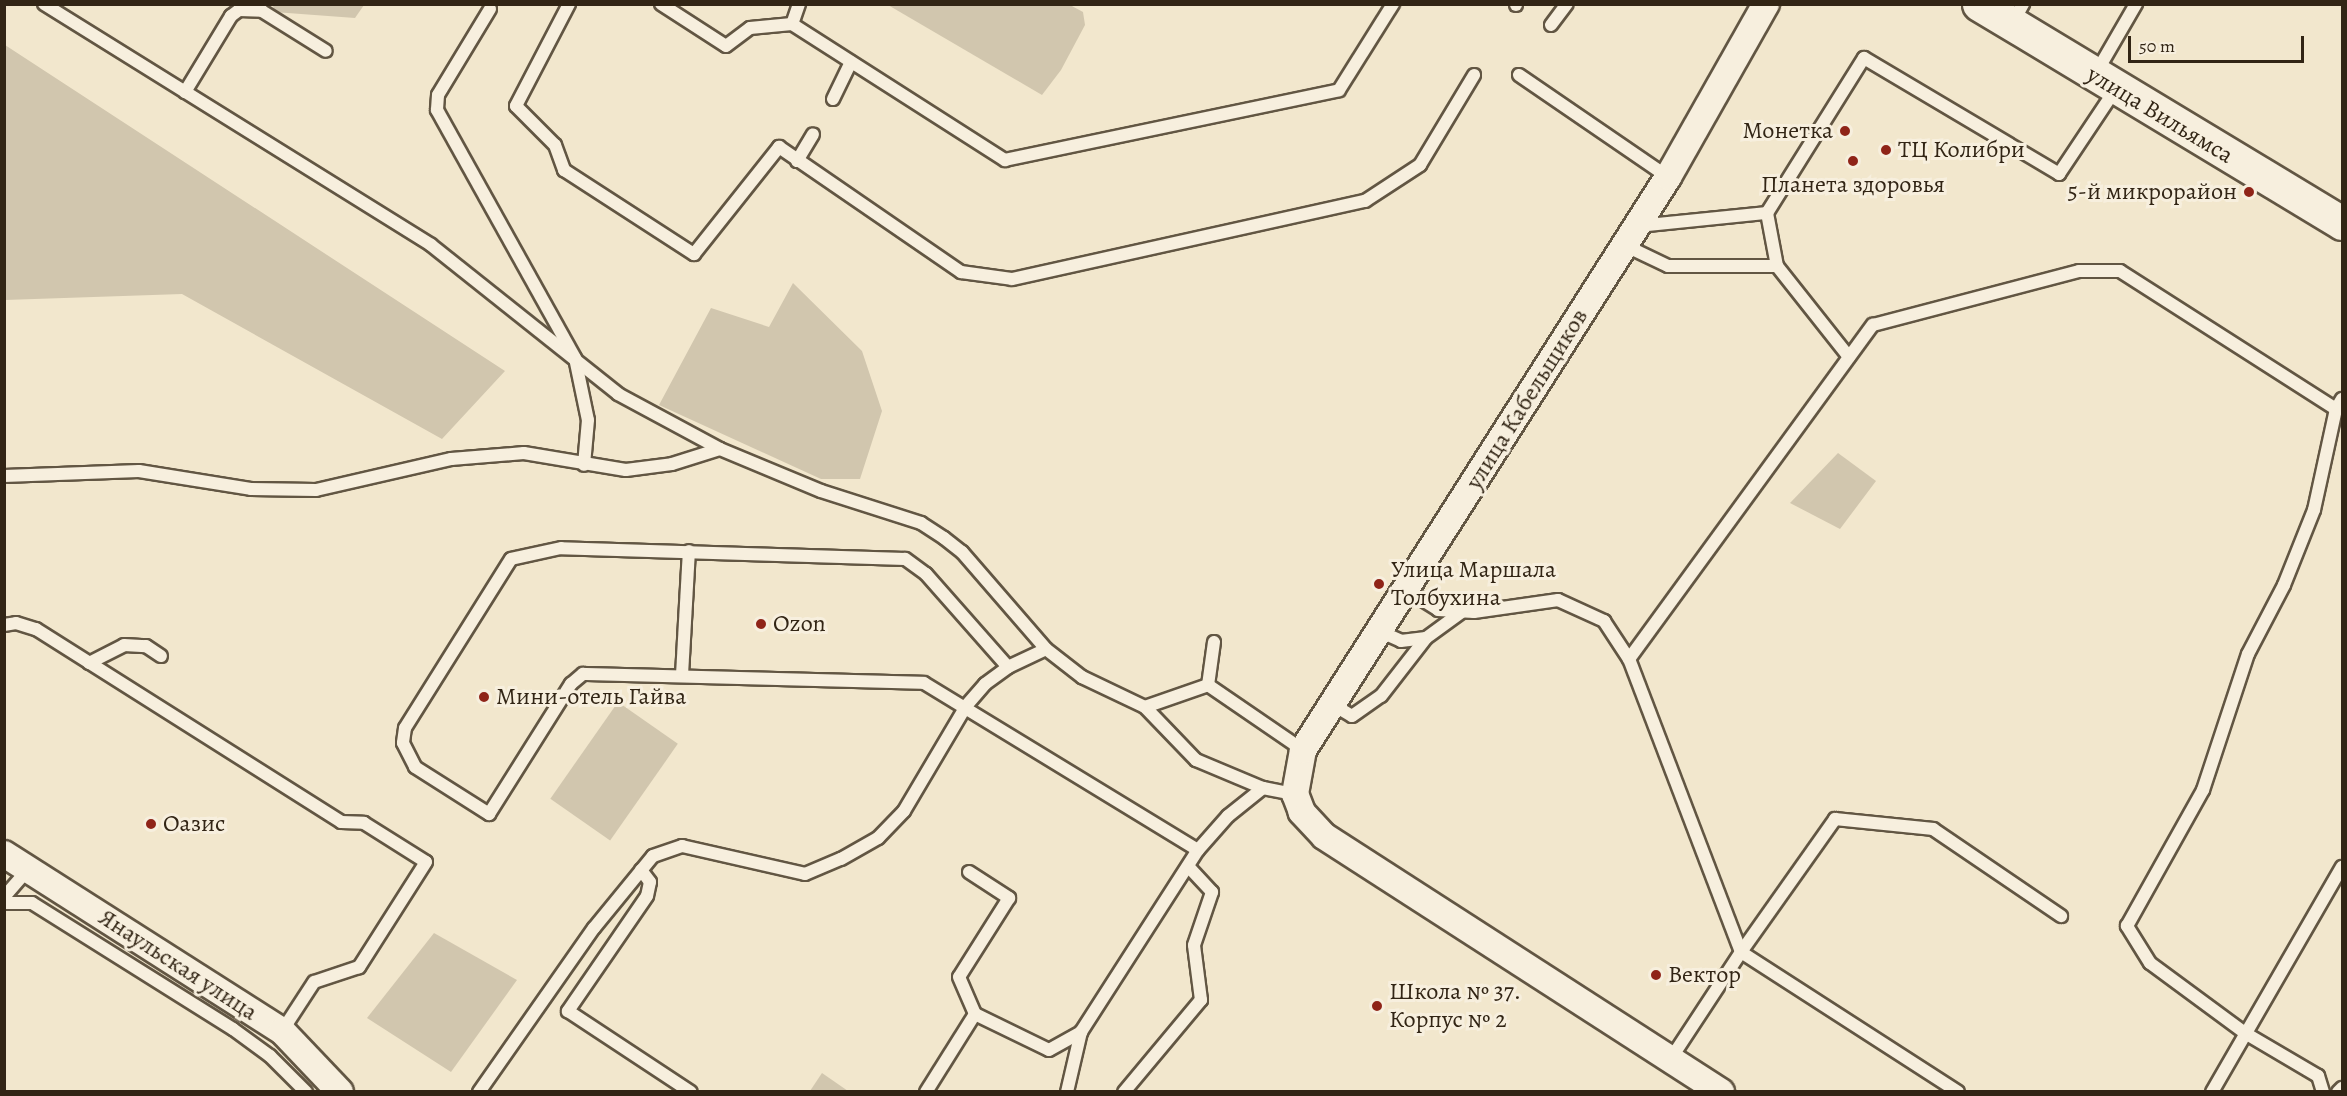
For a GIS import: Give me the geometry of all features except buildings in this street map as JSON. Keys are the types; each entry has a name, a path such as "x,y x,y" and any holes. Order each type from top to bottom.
{"street":[{"name":"улица Кабельщиков","path":"1295,794 1303,750 1668,177 1766,4"},
{"name":"улица Вильямса","path":"1979,4 2017,15 2105,83 2343,223"},
{"path":"1295,794 1302,812 1324,836 1721,1092"},
{"name":"Янаульская улица","path":"4,854 282,1031 340,1092"}],"lane":[{"path":"44,4 431,245 618,394 720,449 821,491 921,524 962,552 1046,649 1082,677 1145,707 1196,760 1263,788 1295,794"},
{"path":"569,4 516,106 555,145 564,170 694,254 778,147 961,272 1012,279 1365,201 1420,165 1474,75"},
{"path":"661,4 726,46 750,28 792,24 1005,160 1339,90 1394,4"},
{"path":"792,24 799,4"},
{"path":"1551,25 1567,4"},
{"path":"1849,357 1777,266 1767,213 1864,58 2059,174 2105,83 2136,4"},
{"path":"488,6 438,95 436,110 575,358 588,420 584,465"},
{"path":"185,92 231,16 239,10 262,11 326,51"},
{"path":"833,99 851,62"},
{"path":"1519,75 1668,177"},
{"path":"797,161 813,134"},
{"path":"1631,236 1767,213"},
{"path":"1631,236 1668,266 1777,266"},
{"path":"1629,658 1873,325 2079,271 2120,271 2339,404 2314,510 2284,585 2248,654 2203,790 2127,926 2150,963 2245,1033 2318,1076 2323,1092"},
{"path":"4,476 139,471 251,489 316,490 451,459 524,453 584,465 637,469 672,464 720,449"},
{"path":"1008,667 926,574 905,559 561,548 511,559 405,728 403,743 415,767 489,814 577,677 591,673 924,682 1198,850"},
{"path":"682,675 689,551"},
{"path":"1405,589 1438,609 1463,611 1558,600 1604,621 1629,658 1741,952 1958,1092"},
{"path":"1332,704 1352,716 1381,696 1426,638 1463,611"},
{"path":"4,625 26,624 341,822 364,823 426,862 359,968 314,982 282,1031"},
{"path":"1379,631 1401,641 1426,638"},
{"path":"1208,685 1214,642"},
{"path":"89,663 124,645 146,646 162,656"},
{"path":"479,1092 594,928 641,870 663,849 682,846 805,874 841,859 878,838 904,811 966,706 985,684 1008,667 1046,649"},
{"path":"1145,707 1208,685"},
{"path":"1208,685 1303,750"},
{"path":"1067,1092 1081,1032 1198,850 1228,816 1263,788"},
{"path":"1670,1060 1741,952 1835,819 1933,829 2061,916"},
{"path":"1124,1092 1201,1000 1194,945 1212,892 1188,866"},
{"path":"2212,1092 2343,867"},
{"path":"4,897 28,869"},
{"path":"641,870 650,882 647,896 568,1011 691,1092"},
{"path":"969,872 1009,898 959,977 975,1014 1049,1050 1081,1032"},
{"path":"4,903 32,903 233,1029 270,1056 306,1092"},
{"path":"926,1092 975,1014"},
{"path":"2338,1092 2343,1088"}],"shaded area":[{"path":"273,5 364,5 355,18 274,12"},
{"path":"888,5 1070,5 1083,12 1085,25 1061,70 1042,95"},
{"path":"4,45 505,371 442,439 182,294 5,300"},
{"path":"793,283 862,351 882,411 860,479 821,479 659,405 711,308 769,327"},
{"path":"1838,453 1876,481 1840,529 1790,503"},
{"path":"618,702 678,744 610,841 550,799"},
{"path":"434,933 517,980 451,1072 367,1018"},
{"path":"822,1073 848,1091 810,1091"}],"place":[{"name":"Монетка","path":"1845,131"},
{"name":"ТЦ Колибри","path":"1886,150"},
{"name":"Планета здоровья","path":"1853,161"},
{"name":"5-й микрорайон","path":"2249,192"},
{"name":"Улица Маршала Толбухина","path":"1379,584"},
{"name":"Ozon","path":"761,624"},
{"name":"Мини-отель Гайва","path":"484,697"},
{"name":"Оазис","path":"151,824"},
{"name":"Вектор","path":"1656,975"},
{"name":"Школа № 37. Корпус № 2","path":"1377,1006"}]}
